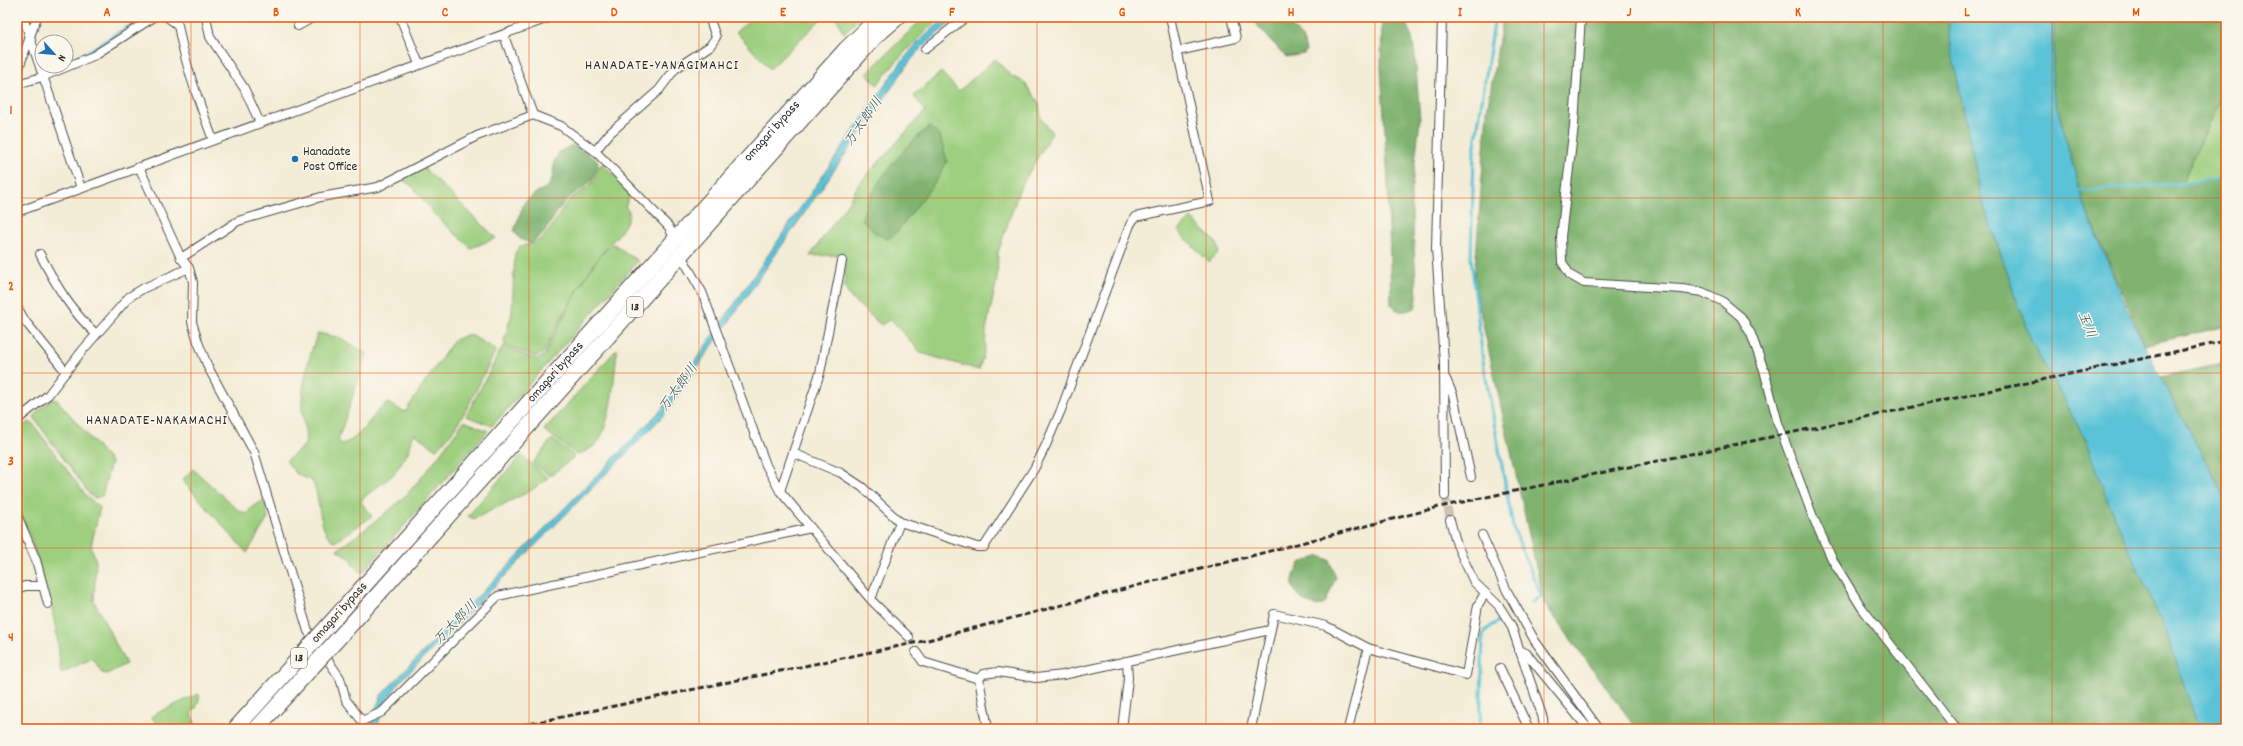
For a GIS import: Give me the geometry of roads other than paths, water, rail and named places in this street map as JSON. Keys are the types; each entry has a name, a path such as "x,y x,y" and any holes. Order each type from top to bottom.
{"highway":[{"name":"omagari bypass","path":"235,729 674,239 846,49 879,17"},
{"name":"omagari bypass","path":"256,729 681,256 876,36 898,17"}],"street":[{"path":"23,17 29,39 81,188"},
{"path":"17,73 37,17"},
{"path":"17,84 42,77 93,56 154,17"},
{"path":"167,17 178,25 185,60 194,82 195,94 213,140"},
{"path":"206,17 210,36 244,88 260,123"},
{"path":"298,26 314,17"},
{"path":"400,17 419,64"},
{"path":"17,212 419,64 504,36 537,19 551,17"},
{"path":"595,150 610,133 660,90 675,69 710,46 716,37 709,17"},
{"path":"925,49 966,17"},
{"path":"793,453 841,474 862,487 900,522 977,547 984,547 1034,469 1046,445 1061,410 1130,225 1135,216 1210,201 1170,17"},
{"path":"1178,51 1236,38 1231,17"},
{"path":"1442,17 1436,248 1444,374 1445,496"},
{"path":"1581,17 1574,125 1561,237 1562,262 1570,275 1584,283 1682,288 1702,292 1722,301 1742,317 1751,334 1764,370 1778,422 1813,517 1833,561 1862,608 1957,729"},
{"path":"504,36 534,115"},
{"path":"181,258 238,221 321,197 378,187 477,136 534,115 561,126 595,150 669,227 681,256 702,292 723,344 766,465 780,491 871,599 909,637"},
{"path":"139,167 181,258 189,268 193,282 192,322 198,342 208,367 254,452 308,631 340,678 346,700 363,725 382,712 498,596 811,528"},
{"path":"40,254 53,280 70,306 96,334"},
{"path":"780,491 820,373 842,261"},
{"path":"17,420 48,395 96,334 129,297 144,288 189,268"},
{"path":"17,307 25,321 66,372"},
{"path":"1444,374 1453,395 1472,477"},
{"path":"17,515 36,560 48,604"},
{"path":"1450,520 1465,564 1474,582 1499,606 1511,625 1518,650 1543,718 1544,729"},
{"path":"871,599 900,522"},
{"path":"1482,535 1507,591 1535,641 1599,729"},
{"path":"17,589 25,586 43,586"},
{"path":"1251,729 1274,614 1326,626 1368,648 1466,675 1478,605 1485,593"},
{"path":"988,729 979,679 982,674 998,672 1036,678 1063,675 1270,630"},
{"path":"1348,729 1368,648"},
{"path":"1518,650 1526,653 1586,726 1592,729"},
{"path":"916,652 923,662 979,679"},
{"path":"1122,729 1128,679 1127,661"},
{"path":"1500,668 1529,729"}],"water":[{"name":"万太郎川","path":"947,17 957,17 921,48 908,64 664,415 400,682 384,704 377,729 370,729 375,710 382,694 662,409 899,65 919,41"},
{"name":"玉川","path":"1948,17 2054,17 2052,88 2083,203 2127,309 2160,377 2226,499 2226,729 2199,729 2166,632 2108,502 2088,444 2032,343 1982,200 1952,53"}],"waterway":[{"path":"74,58 86,53 143,17"},
{"path":"1495,17 1474,152 1471,258 1483,361 1513,527 1541,596 1531,603"},
{"path":"2077,191 2189,183 2226,177"},
{"path":"1480,729 1483,635 1486,630 1499,621"}],"tunnel":[{"path":"1445,496 1450,520"},
{"path":"909,637 916,652"}],"railway":[{"path":"505,729 928,640 1439,507 2226,341"}],"place":[{"name":"Hanadate Post Office","path":"295,159"}],"district":[{"name":"HANADATE-YANAGIMAHCI","path":"662,66"},
{"name":"HANADATE-NAKAMACHI","path":"157,421"}]}
